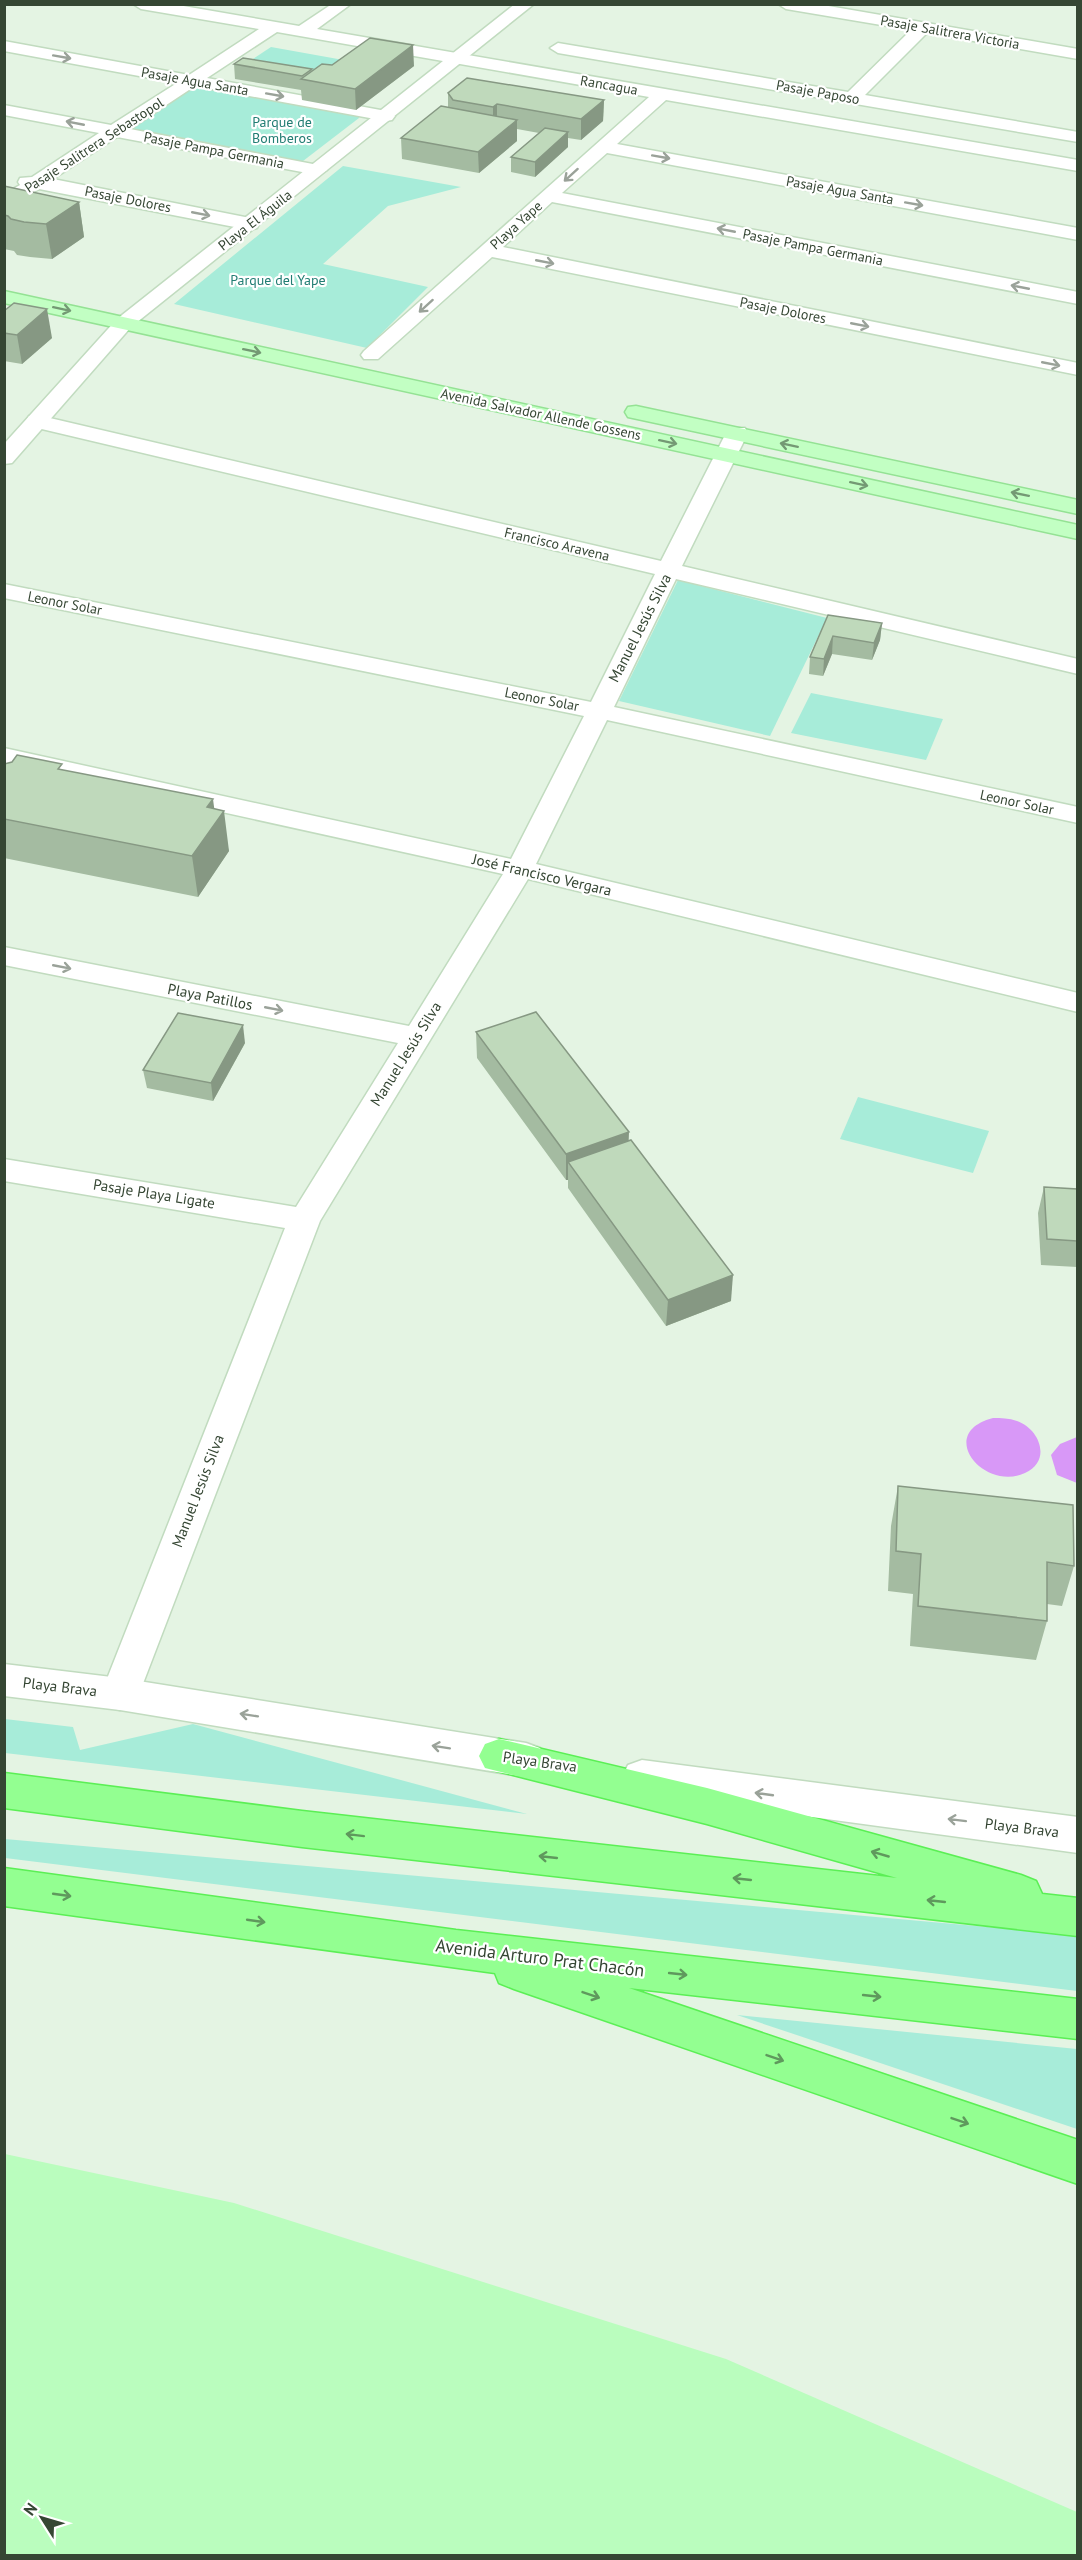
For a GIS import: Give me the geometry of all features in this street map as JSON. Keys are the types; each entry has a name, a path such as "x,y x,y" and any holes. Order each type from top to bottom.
{"main road":[{"name":"Avenida Salvador Allende Gossens","path":"8,284 124,323 731,444 1077,507"},
{"path":"123,302 174,312"},
{"path":"348,350 394,360"},
{"name":"Avenida Salvador Allende Gossens","path":"611,406 731,444 1077,532"},
{"path":"499,1756 707,1806 1077,1909"},
{"path":"4,1790 302,1829 1077,1917"},
{"name":"Avenida Arturo Prat Chacón","path":"4,1887 456,1949 1077,2019"},
{"path":"456,1949 1077,2162"}],"street":[{"name":"Rancagua","path":"141,4 172,7 302,32 1077,166"},
{"path":"302,32 343,4"},
{"name":"Playa El Águila","path":"4,458 124,323 526,4"},
{"name":"Pasaje Salitrera Victoria","path":"786,4 1077,54"},
{"name":"Pasaje Salitrera Sebastopol","path":"4,203 274,27"},
{"path":"852,98 923,28"},
{"name":"Pasaje Agua Santa","path":"4,46 386,116"},
{"name":"Pasaje Paposo","path":"558,48 1077,137"},
{"name":"Playa Yape","path":"371,355 662,94"},
{"name":"Pasaje Pampa Germania","path":"4,110 318,170"},
{"name":"Pasaje Agua Santa","path":"603,147 1077,234"},
{"name":"Pasaje Dolores","path":"4,178 250,224"},
{"name":"Pasaje Pampa Germania","path":"548,196 1077,298"},
{"name":"Pasaje Dolores","path":"488,250 1077,369"},
{"name":"Francisco Aravena","path":"38,421 1077,667"},
{"name":"Manuel Jesús Silva","path":"120,1694 304,1220 520,869 731,444"},
{"name":"Leonor Solar","path":"4,591 599,711 1077,815"},
{"name":"José Francisco Vergara","path":"4,756 520,869 1077,1003"},
{"name":"Playa Patillos","path":"4,956 416,1037"},
{"name":"Pasaje Playa Ligate","path":"4,1170 304,1220"},
{"name":"Playa Brava","path":"4,1680 120,1694 499,1756 754,1793 1077,1835"}],"green space":[{"path":"271,47 349,61 320,82 241,67"},
{"name":"Parque de Bomberos","path":"200,85 358,114 359,118 303,161 294,162 134,130 131,125 189,86"},
{"name":"Parque del Yape","path":"343,166 461,187 388,206 323,264 428,287 367,348 174,304"},
{"path":"678,580 827,618 770,736 619,701"},
{"path":"811,693 943,719 926,760 791,733"},
{"path":"858,1097 989,1131 973,1173 840,1139"},
{"path":"5,1719 73,1727 80,1750 193,1724 527,1814 5,1753"},
{"path":"5,1839 1077,1935 1077,1991 5,1858"},
{"path":"737,2015 1077,2049 1077,2129"}],"sand":[{"path":"5,2154 234,2203 726,2359 1077,2512 1077,2555 5,2555"}],"shaded area":[{"path":"993,1418 1017,1421 1032,1431 1040,1446 1038,1461 1033,1468 1025,1473 1009,1477 995,1475 982,1468 972,1458 967,1447 968,1436 976,1425"},
{"path":"1077,1437 1077,1483 1057,1475 1051,1455 1060,1444"}],"building":[{"path":"370,38 413,45 355,89 301,79 322,64 332,65"},
{"path":"243,58 312,69 302,76 234,64"},
{"path":"467,78 604,100 581,119 497,104 493,107 453,100 448,93"},
{"path":"441,106 517,120 478,152 401,138"},
{"path":"545,128 568,132 535,162 511,157"},
{"path":"4,186 79,202 46,224 24,222 4,215"},
{"path":"14,303 47,309 17,335 4,333 4,311"},
{"path":"828,615 882,623 874,643 833,636 824,659 810,657"},
{"path":"17,755 62,764 58,769 213,799 207,807 224,811 192,856 4,819 4,764 12,762"},
{"path":"536,1012 629,1132 566,1154 476,1032"},
{"path":"178,1013 243,1025 211,1083 143,1070"},
{"path":"631,1140 733,1275 668,1300 568,1162"},
{"path":"1044,1187 1077,1189 1077,1241 1047,1239"},
{"path":"898,1486 1073,1505 1074,1566 1047,1562 1047,1621 918,1606 921,1554 896,1551"}]}
